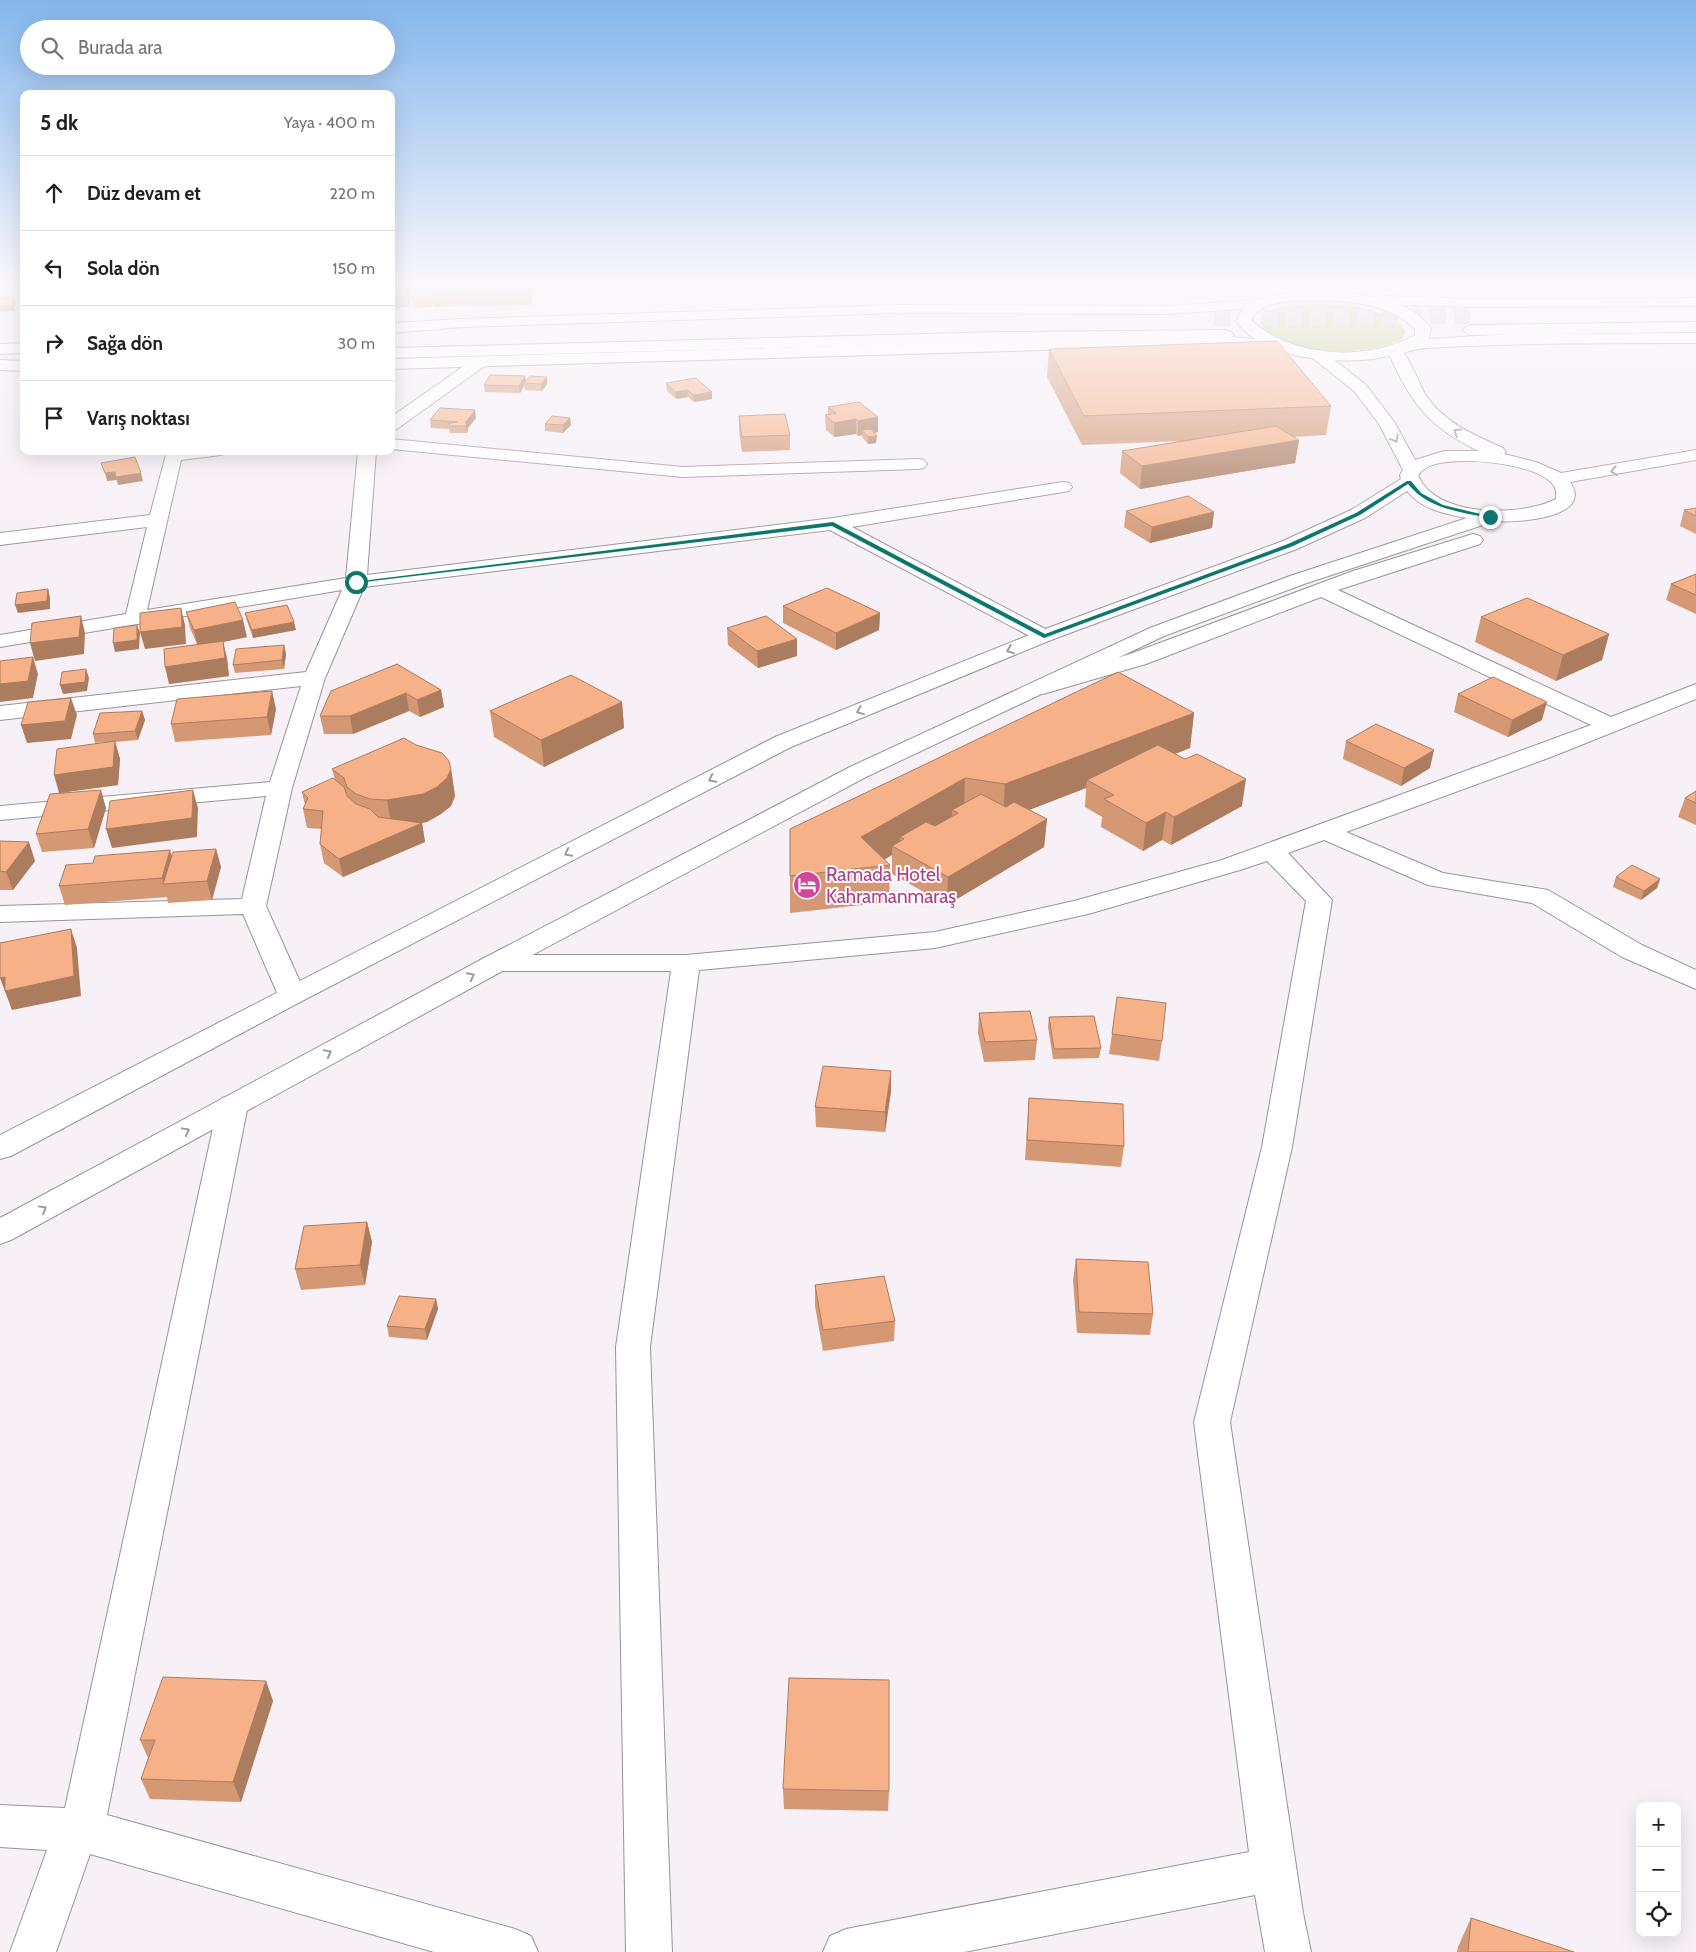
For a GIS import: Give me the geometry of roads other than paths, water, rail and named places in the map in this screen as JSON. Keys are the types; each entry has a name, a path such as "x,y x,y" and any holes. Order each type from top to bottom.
{"main road":[{"path":"395,422 463,374"},
{"path":"1343,374 1360,388 1387,423 1419,495 1442,506 1490,517 1523,517 1550,512 1565,502 1567,496 1566,489 1557,479 1544,471 1516,461 1464,436 1437,419 1416,392 1407,374"},
{"path":"395,444 682,472 918,464"},
{"path":"135,618 173,455"},
{"path":"292,995 253,906 280,788 314,678 356,582 367,455"},
{"path":"1557,479 1624,469 1696,455"},
{"path":"0,1148 783,742 1044,636 1290,545 1358,514 1411,476 1428,461 1453,456 1485,456 1516,461"},
{"path":"1567,496 1696,465"},
{"path":"0,641 356,582 833,524 1063,487"},
{"path":"0,1232 496,963 858,772 1157,632 1297,580 1490,517"},
{"path":"0,538 158,520"},
{"path":"833,524 1044,636"},
{"path":"1034,689 1138,659 1360,575 1473,540"},
{"path":"1322,590 1610,726"},
{"path":"0,713 314,678"},
{"path":"496,963 686,963 935,940 1080,908 1231,865 1610,726 1696,691"},
{"path":"0,814 280,788"},
{"path":"1324,832 1339,836 1437,880 1539,896 1632,951 1696,980"},
{"path":"1271,850 1319,900 1277,1147 1212,1422 1280,1913 1288,1952"},
{"path":"0,914 253,906"},
{"path":"649,1952 633,1347 686,963"},
{"path":"33,1952 80,1830 233,1105"},
{"path":"0,1826 80,1830 515,1952"},
{"path":"846,1952 1275,1869"}],"place":[{"name":"Ramada Hotel Kahramanmaraş","path":"807,885"}]}
